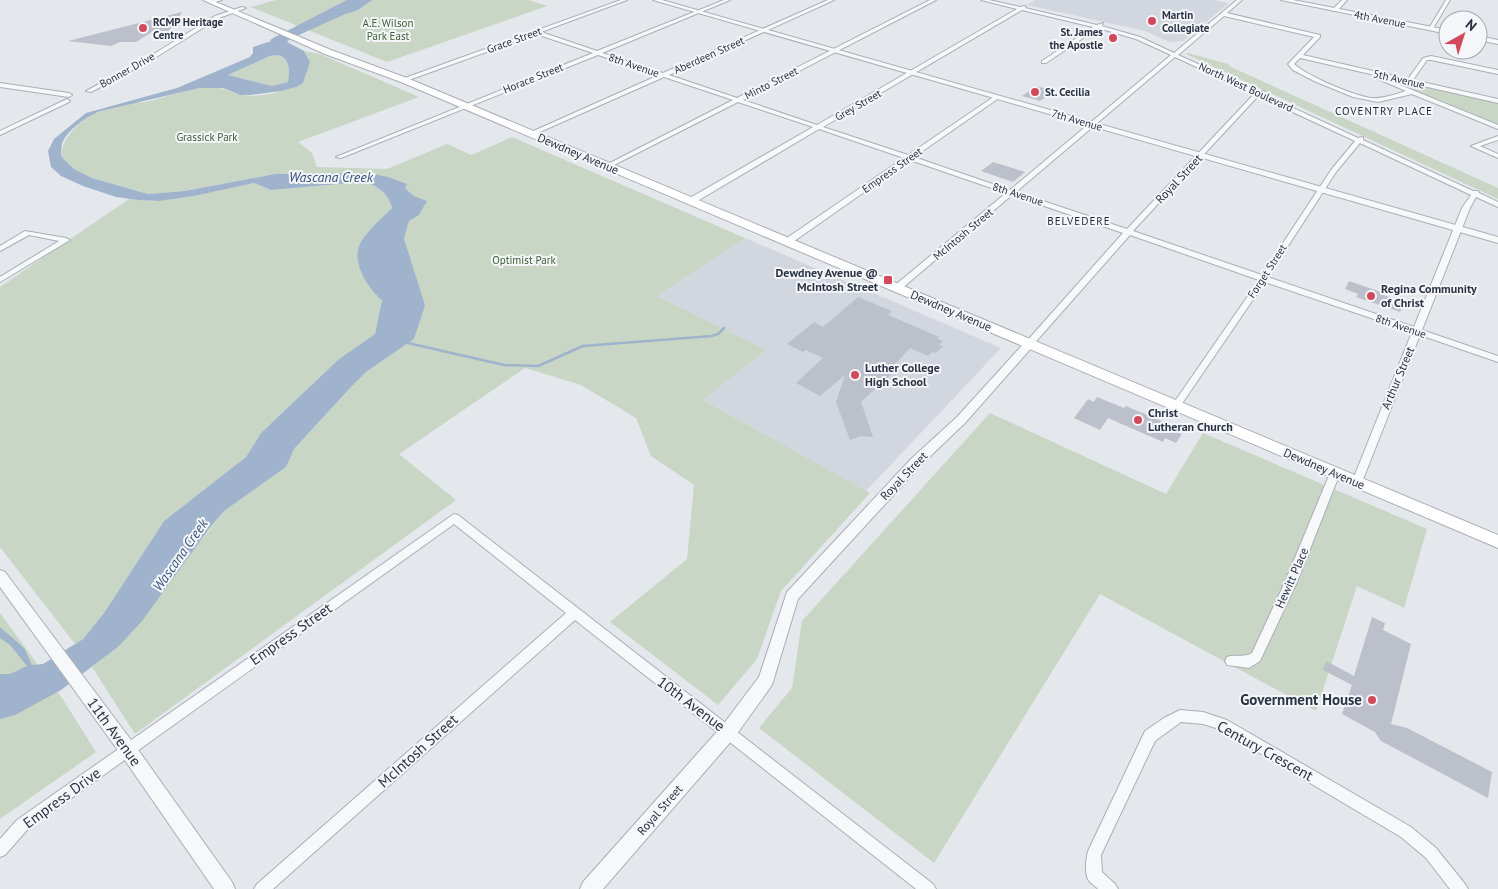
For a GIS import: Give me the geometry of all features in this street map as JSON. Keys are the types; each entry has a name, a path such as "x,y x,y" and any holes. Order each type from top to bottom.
{"main road":[{"name":"Dewdney Avenue","path":"225,0 355,55 404,80"},
{"name":"Dewdney Avenue","path":"209,1 306,42 404,80 1498,542"}],"street":[{"path":"209,1 220,0"},
{"name":"Grace Street","path":"404,80 625,0"},
{"name":"7th Avenue","path":"656,0 1498,240"},
{"name":"Horace Street","path":"339,158 728,0"},
{"name":"Aberdeen Street","path":"532,134 832,0"},
{"name":"Minto Street","path":"608,166 934,0"},
{"name":"North West Boulevard","path":"983,0 1134,32 1498,204"},
{"name":"North West Boulevard","path":"996,0 1023,8"},
{"name":"McIntosh Street","path":"897,288 1240,0"},
{"name":"4th Avenue","path":"1284,0 1438,30"},
{"path":"1335,10 1345,0"},
{"path":"1430,29 1448,0"},
{"name":"Bonner Drive","path":"89,91 151,58 217,17 244,8"},
{"name":"Grey Street","path":"690,201 1023,8"},
{"path":"1223,14 1318,36 1291,64 1293,69 1364,99 1375,100 1412,92"},
{"path":"1044,62 1100,25"},
{"name":"North West Boulevard","path":"1100,25 1177,53"},
{"name":"8th Avenue","path":"536,32 1498,359"},
{"path":"1155,41 1170,44 1189,43"},
{"name":"5th Avenue","path":"1300,56 1498,101"},
{"path":"1409,81 1425,59 1431,58 1498,72"},
{"path":"1355,69 1498,127"},
{"path":"0,85 68,98 0,133"},
{"name":"Royal Street","path":"590,889 728,732 766,680 792,596 916,462 961,420 1129,232 1260,92"},
{"name":"Empress Street","path":"787,242 997,97"},
{"path":"1498,138 1474,146 1498,156"},
{"name":"Forget Street","path":"1176,406 1264,278 1333,171 1360,139"},
{"name":"Arthur Street","path":"1357,482 1474,192"},
{"path":"0,249 28,233 66,240 0,280"},
{"name":"Hewitt Place","path":"1231,662 1249,662 1256,657 1291,582 1335,473"},
{"name":"Empress Street","path":"128,750 454,518"},
{"name":"10th Avenue","path":"454,518 728,732 921,887"},
{"name":"11th Avenue","path":"0,576 128,750 225,889"},
{"name":"McIntosh Street","path":"262,889 574,613"},
{"name":"Century Crescent","path":"1110,889 1094,875 1094,854 1150,736 1180,716 1203,718 1222,724 1406,832 1431,853 1460,889"},
{"name":"Empress Drive","path":"0,850 22,825 128,750"}],"shaded area":[{"name":"Martin Collegiate","path":"1035,0 1213,0 1229,3 1183,41 1169,42 1145,31 1027,5"},
{"name":"Luther College High School","path":"745,238 1001,348 866,491 703,400 765,350 657,296"}],"green space":[{"name":"A.E. Wilson Park East","path":"276,0 529,0 547,6 387,62 251,7"},
{"name":"Optimist Park","path":"304,51 320,54 419,97 298,142 312,153 317,167 387,169 447,144 471,155 512,137 745,238 657,296 766,350 703,400 870,493 781,591 757,659 718,705 610,622 687,559 694,485 651,456 636,418 581,385 525,368 399,454 456,500 135,734 92,667 118,647 224,511 286,467 294,449 366,372 414,339 404,239 409,221 419,215 427,201 414,196 405,188 406,185 370,173 275,174 185,191 148,194 92,178 74,169 61,156 69,135 76,127 105,109 127,103 146,102 185,91 209,87 246,96 271,94 280,91 296,78 310,62"},
{"path":"1186,54 1228,64 1498,188 1498,199"},
{"path":"270,56 281,56 286,62 289,70 289,82 272,86 228,75"},
{"path":"1381,77 1498,103 1498,125"},
{"path":"362,182 382,190 392,208 376,295 382,299 375,334 339,359 261,433 246,457 164,521 104,613 83,639 75,644 0,547 0,287 129,199 160,201 254,183 271,190"},
{"path":"990,413 1166,494 1203,433 1427,529 1404,608 1357,586 1316,711 1100,594 934,863 759,728 792,688 802,621"},
{"path":"0,613 62,698 96,752 0,819"}],"water":[{"name":"Wascana Creek","path":"347,0 372,0 358,10 343,15 287,42 304,51 310,62 303,83 296,87 250,95 240,95 223,88 199,88 101,111 84,120 68,134 62,144 61,156 74,169 92,178 148,194 185,191 275,174 370,173 407,184 405,188 414,196 427,201 419,215 409,221 404,239 425,305 414,339 366,372 351,387 294,449 286,467 224,511 142,621 118,647 61,690 15,715 0,719 0,674 10,674 27,666 10,645 0,638 0,627 24,648 32,665 43,664 83,639 104,613 164,521 246,457 261,433 339,359 375,334 382,300 371,289 362,275 359,267 358,251 362,240 374,225 392,208 388,198 381,190 362,182 271,190 254,183 160,201 116,197 61,176 51,167 48,151 54,139 86,113 177,88 250,57 253,53 253,47 271,41","holes":["270,56 281,56 287,62 288,82 272,86 228,75"]}],"building":[{"name":"RCMP Heritage Centre","path":"182,12 175,25 168,31 152,32 136,42 120,42 111,46 68,41"},
{"name":"St. Cecilia","path":"1036,86 1055,91 1040,101 1022,96"},
{"path":"993,162 1025,172 1013,182 981,171"},
{"name":"Regina Community of Christ","path":"1349,281 1404,302 1400,312 1356,297 1358,294 1345,289"},
{"name":"Luther College High School","path":"858,297 892,311 888,315 939,337 937,339 943,341 939,345 943,346 936,353 932,352 928,356 910,348 895,364 899,367 861,402 873,437 861,436 850,440 836,402 845,375 820,396 796,383 823,358 806,350 803,352 787,344 814,322 823,327"},
{"name":"Christ Lutheran Church","path":"1097,397 1124,408 1126,406 1173,426 1171,430 1182,434 1176,443 1165,438 1163,442 1108,418 1100,430 1074,418 1088,399 1094,402"},
{"name":"Government House","path":"1372,617 1385,623 1383,630 1411,644 1391,724 1407,728 1492,772 1488,798 1381,741 1375,732 1342,714 1352,685 1323,670 1326,661 1354,676"}],"waterway":[{"path":"408,343 504,365 538,366 583,346 712,336 718,334 724,328"}],"place":[{"name":"Martin Collegiate","path":"1152,21"},
{"name":"RCMP Heritage Centre","path":"143,28"},
{"name":"St. James the Apostle","path":"1113,38"},
{"name":"St. Cecilia","path":"1035,92"},
{"name":"Dewdney Avenue @ McIntosh Street","path":"888,280"},
{"name":"Regina Community of Christ","path":"1371,296"},
{"name":"Luther College High School","path":"855,375"},
{"name":"Christ Lutheran Church","path":"1138,420"},
{"name":"Government House","path":"1372,700"}],"district":[{"name":"COVENTRY PLACE","path":"1384,111"},
{"name":"BELVEDERE","path":"1079,221"}],"park label":[{"name":"Grassick Park","path":"207,137"}]}
